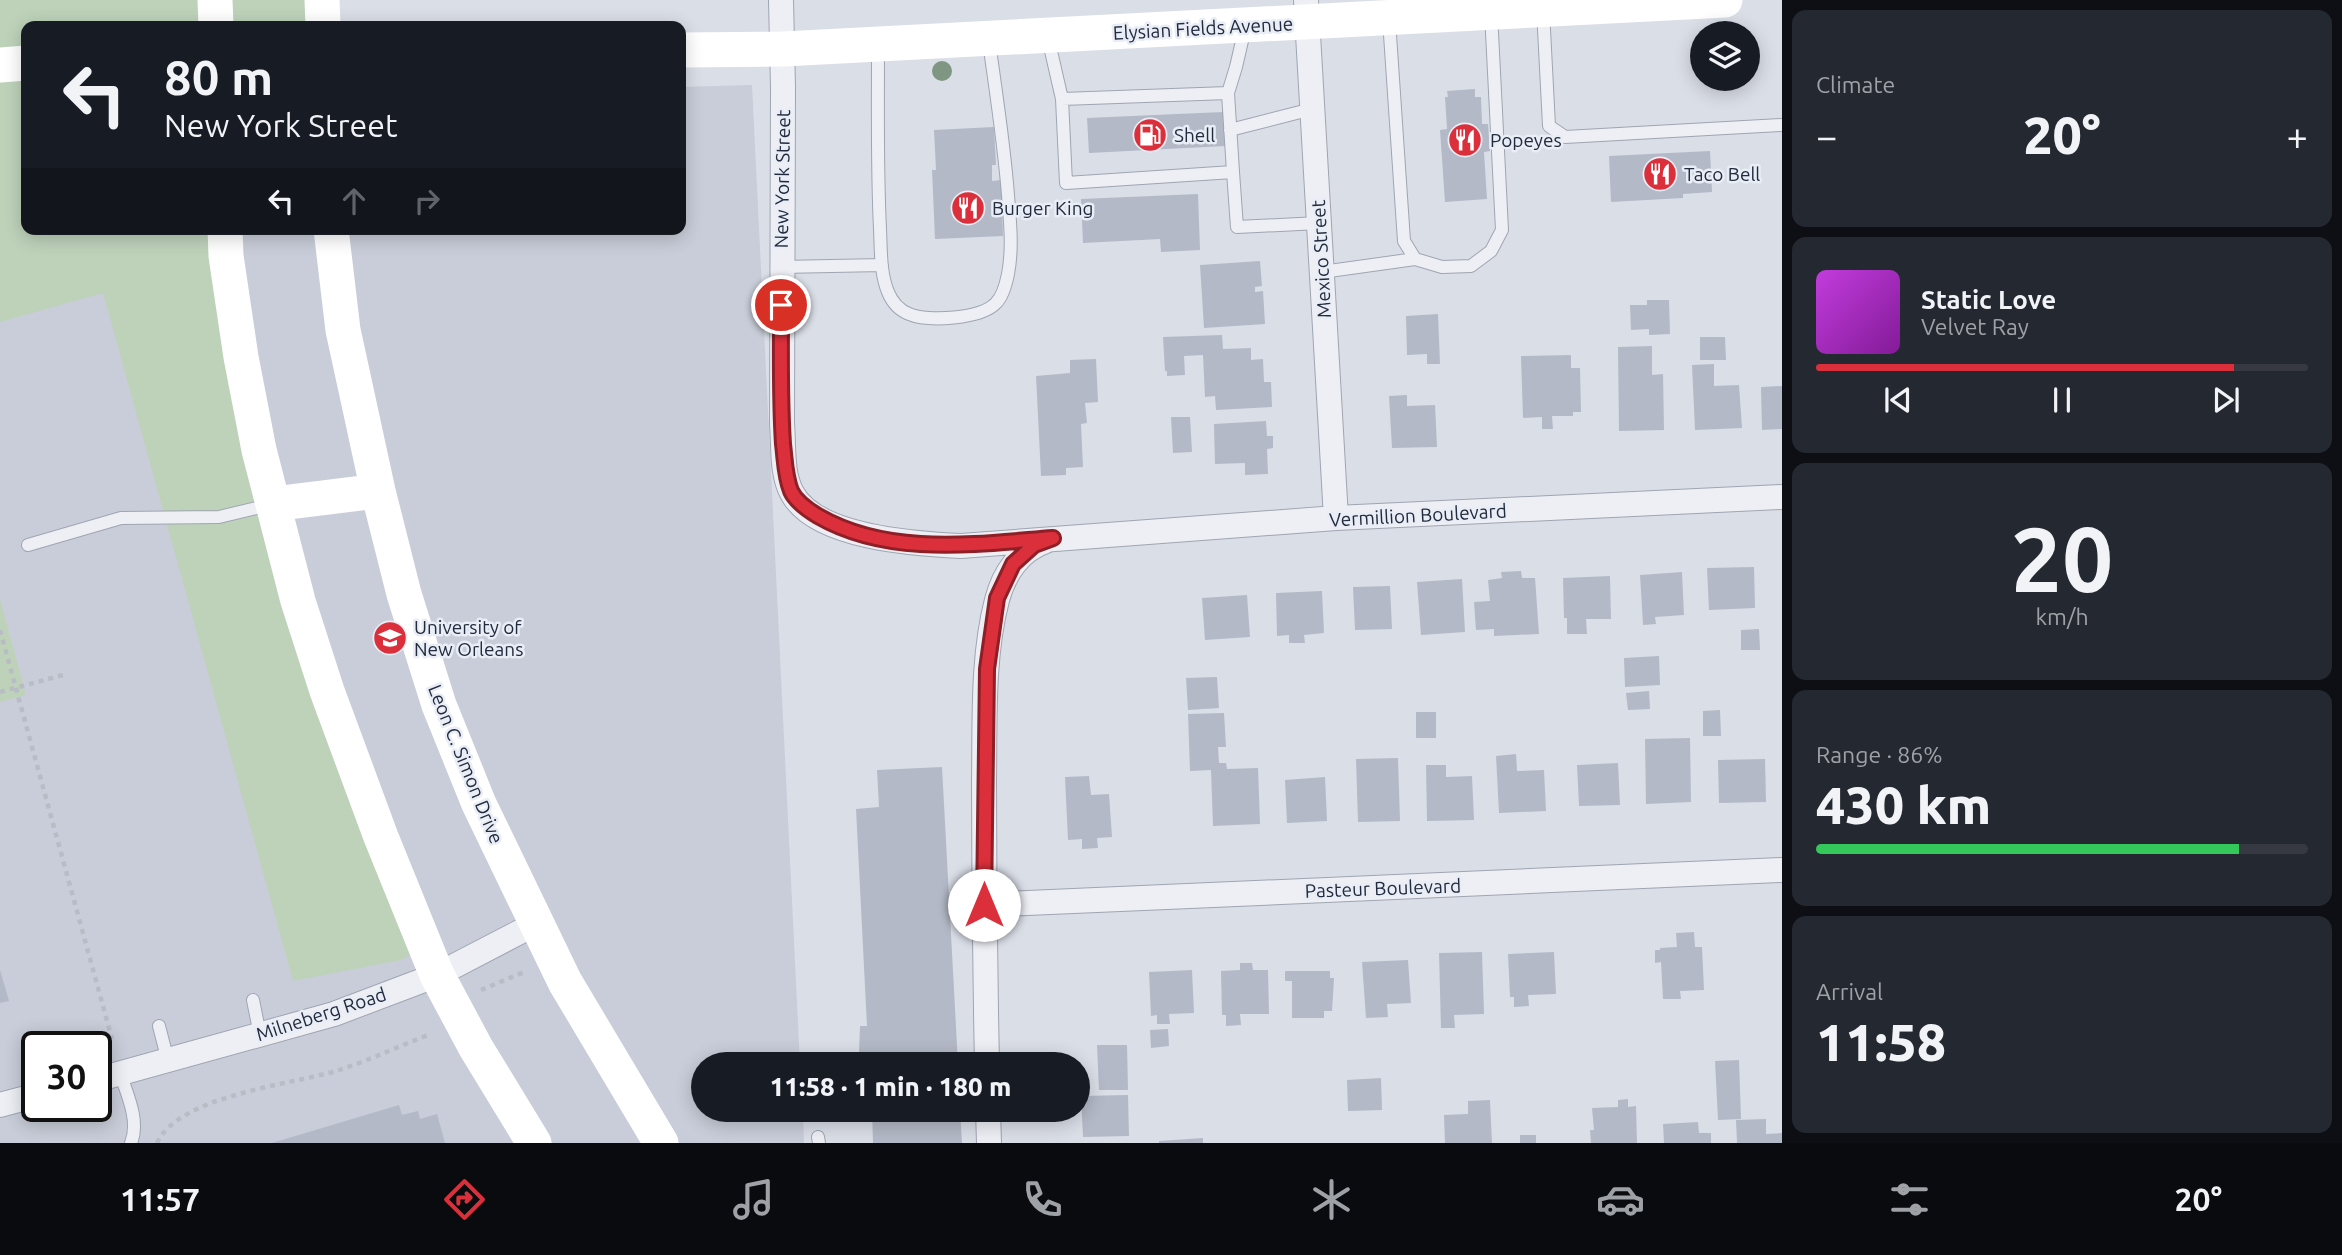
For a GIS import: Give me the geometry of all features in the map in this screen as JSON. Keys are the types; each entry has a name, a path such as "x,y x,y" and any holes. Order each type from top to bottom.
{"main road":[{"path":"215,0 216,21"},
{"path":"322,0 323,21"},
{"name":"Elysian Fields Avenue","path":"686,50 783,49 1245,25 1307,11 1389,18 1726,0"},
{"path":"0,65 21,63"},
{"path":"225,235 241,357 259,450 298,601 327,691 381,837 444,988 476,1048 534,1143"},
{"name":"Leon C. Simon Drive","path":"332,235 343,330 378,491 404,594 439,705 479,804 565,982 661,1143"},
{"path":"273,504 378,491"}],"street":[{"name":"New York Street","path":"781,0 782,424 786,474 792,494 808,510 833,525 869,536 909,543 961,546 1053,538"},
{"name":"Mexico Street","path":"1307,11 1336,518"},
{"name":"Vermillion Boulevard","path":"1053,538 1336,518 1782,497"},
{"path":"987,1052 984,905 987,669 997,598 1013,564 1034,545 1053,538"},
{"name":"Pasteur Boulevard","path":"984,905 1782,870"},
{"name":"Milneberg Road","path":"112,1076 334,1014 444,988 537,923"},
{"path":"0,1105 21,1100"},
{"path":"988,1122 989,1143"}],"lane":[{"path":"1543,10 1549,127 1565,137 1782,125"},
{"path":"1322,272 1415,259 1442,267 1471,266 1490,251 1502,230 1502,205 1490,12"},
{"path":"1389,18 1404,241 1415,259"},
{"path":"1245,25 1228,93 1237,227 1319,223"},
{"path":"1048,36 1062,99 1066,183 1233,172"},
{"path":"878,44 879,200 882,265 887,290 899,309 909,314 944,318 976,314 997,303 1003,293 1010,249 1010,210 989,38"},
{"path":"1062,99 1228,93"},
{"path":"1230,130 1312,109"},
{"path":"781,267 882,265"},
{"path":"28,545 121,518 219,517 273,504"},
{"path":"253,1000 260,1035"},
{"path":"159,1026 168,1061"},
{"path":"112,1083 133,1112 131,1143"}],"path":[{"path":"0,630 113,1039"},
{"path":"0,692 63,675"},
{"path":"444,988 555,960"},
{"path":"157,1143 175,1121 212,1102 336,1070 434,1033"}],"shaded area":[{"name":"University of New Orleans","path":"752,85 799,1052 691,1052 691,1122 803,1122 804,1143 0,1143 0,112 21,206 21,235 686,235 686,87"}],"green space":[{"path":"0,0 322,0 323,21 21,21 21,235 226,235 259,450 425,947 401,960 293,981 103,293 0,322"},
{"path":"0,599 26,695 0,702"}],"building":[{"name":"Popeyes","path":"1475,89 1475,97 1481,97 1482,124 1488,124 1490,151 1484,152 1487,199 1445,202 1440,130 1447,129 1445,97 1448,97 1447,91"},
{"path":"1223,112 1225,146 1089,153 1087,118"},
{"name":"Burger King","path":"994,127 996,165 992,165 992,181 1001,180 1003,236 935,239 932,170 936,170 934,130"},
{"name":"Taco Bell","path":"1710,151 1712,192 1683,194 1683,198 1611,202 1609,156"},
{"path":"1198,194 1200,250 1161,252 1160,239 1083,243 1081,199"},
{"path":"1260,261 1262,286 1255,287 1255,292 1263,291 1265,324 1204,328 1200,265"},
{"path":"1647,300 1669,300 1670,334 1649,335 1649,329 1631,330 1630,305 1647,305"},
{"path":"1438,314 1440,364 1427,364 1427,354 1407,355 1406,316"},
{"path":"1222,335 1223,349 1251,348 1251,360 1263,359 1264,382 1271,382 1272,407 1216,410 1215,396 1205,397 1203,355 1184,356 1185,375 1167,376 1163,337"},
{"path":"1700,337 1725,337 1726,360 1700,360"},
{"path":"1652,346 1652,375 1663,374 1664,430 1619,431 1618,347"},
{"path":"1571,355 1571,368 1580,368 1581,412 1573,412 1573,416 1552,416 1553,429 1542,429 1542,417 1523,418 1521,356"},
{"path":"1096,359 1098,402 1085,403 1087,423 1081,424 1083,467 1066,468 1066,475 1041,476 1036,376 1070,373 1070,360"},
{"path":"1714,364 1714,386 1739,385 1742,428 1695,430 1692,365"},
{"path":"1782,386 1782,429 1762,430 1761,387"},
{"path":"1407,395 1407,406 1435,405 1437,447 1392,448 1389,396"},
{"path":"1171,417 1190,417 1192,452 1173,453"},
{"path":"1266,421 1267,436 1273,436 1273,448 1267,449 1268,474 1245,475 1245,463 1215,464 1214,424"},
{"path":"1754,567 1755,608 1709,610 1707,568"},
{"path":"1521,571 1522,578 1535,578 1539,634 1494,636 1494,629 1476,630 1474,602 1490,601 1488,580 1502,578 1501,572"},
{"path":"1682,572 1684,615 1655,617 1656,624 1643,625 1640,575"},
{"path":"1610,576 1611,619 1586,619 1587,634 1567,634 1563,578"},
{"path":"1462,579 1465,632 1421,635 1417,582"},
{"path":"1390,586 1392,629 1355,630 1353,587"},
{"path":"1322,591 1324,633 1304,635 1305,643 1289,643 1289,635 1277,636 1276,593"},
{"path":"1247,595 1250,637 1205,640 1202,598"},
{"path":"1759,629 1760,650 1741,650 1741,630"},
{"path":"1659,656 1660,685 1625,687 1624,658"},
{"path":"1217,677 1219,708 1188,710 1186,678"},
{"path":"1649,691 1650,709 1628,710 1626,693"},
{"path":"1720,710 1721,736 1703,736 1703,711"},
{"path":"1416,712 1436,712 1436,738 1416,738"},
{"path":"1224,713 1226,747 1218,747 1219,763 1226,763 1227,769 1258,768 1260,824 1213,826 1211,770 1190,771 1188,714"},
{"path":"1690,738 1691,802 1646,804 1645,739"},
{"path":"1516,754 1517,771 1544,770 1546,811 1499,813 1496,756"},
{"path":"1398,758 1400,821 1358,822 1356,759"},
{"path":"1765,759 1766,802 1719,803 1718,760"},
{"path":"1618,763 1620,805 1579,806 1577,765"},
{"path":"1426,765 1446,765 1446,777 1472,776 1474,820 1427,821"},
{"path":"942,767 957,1052 859,1052 860,1026 867,1026 856,809 879,807 877,770"},
{"path":"1089,776 1091,795 1109,794 1112,837 1097,838 1098,848 1082,849 1082,839 1068,840 1065,777"},
{"path":"1325,777 1327,821 1287,823 1285,780"},
{"path":"1694,932 1695,947 1702,947 1704,990 1680,991 1681,999 1663,999 1661,962 1655,963 1655,950 1677,947 1676,933"},
{"path":"1482,952 1484,1014 1454,1015 1455,1028 1441,1028 1439,953"},
{"path":"1554,952 1556,994 1528,995 1529,1006 1514,1007 1514,997 1510,997 1508,954"},
{"path":"1408,960 1411,1003 1387,1004 1388,1017 1366,1018 1362,962"},
{"path":"1240,963 1252,963 1253,970 1268,970 1269,1014 1240,1014 1241,1025 1226,1026 1226,1015 1222,1015 1221,971 1240,970"},
{"path":"0,970 9,1001 0,1003"},
{"path":"1192,970 1194,1013 1169,1014 1170,1024 1157,1024 1157,1015 1151,1016 1149,972"},
{"path":"1285,971 1330,971 1330,978 1334,978 1332,1011 1324,1011 1324,1018 1292,1018 1292,981 1285,981"},
{"path":"1168,1029 1169,1046 1151,1048 1150,1030"},
{"path":"1097,1045 1127,1045 1128,1090 1099,1090"},
{"path":"1739,1060 1741,1119 1718,1120 1715,1061"},
{"path":"1381,1078 1382,1110 1348,1111 1347,1080"},
{"path":"1128,1095 1129,1136 1083,1137 1082,1122 1090,1122 1090,1096"},
{"path":"1628,1099 1628,1107 1636,1106 1637,1143 1591,1143 1590,1130 1594,1130 1592,1108 1618,1107 1618,1100"},
{"path":"1490,1100 1492,1143 1445,1143 1444,1115 1468,1114 1468,1101"},
{"path":"399,1105 402,1115 418,1111 420,1119 437,1114 445,1143 272,1143"},
{"path":"1766,1119 1766,1134 1782,1133 1782,1143 1737,1143 1736,1120"},
{"path":"872,1122 961,1122 962,1143 873,1143"},
{"path":"1698,1122 1699,1133 1711,1133 1711,1143 1664,1143 1663,1124"},
{"path":"1520,1135 1536,1135 1536,1143 1520,1143"},
{"path":"1203,1138 1203,1143 1159,1143 1159,1141"}],"place":[{"name":"Shell","path":"1150,135"},
{"name":"Popeyes","path":"1465,140"},
{"name":"Taco Bell","path":"1660,174"},
{"name":"Burger King","path":"968,208"},
{"name":"University of New Orleans","path":"390,638"}],"route":[{"path":"781,305 782,424 786,474 792,494 808,510 833,525 869,536 909,543 961,546 1053,538 1034,545 1013,564 997,598 987,669 984,905"}]}
